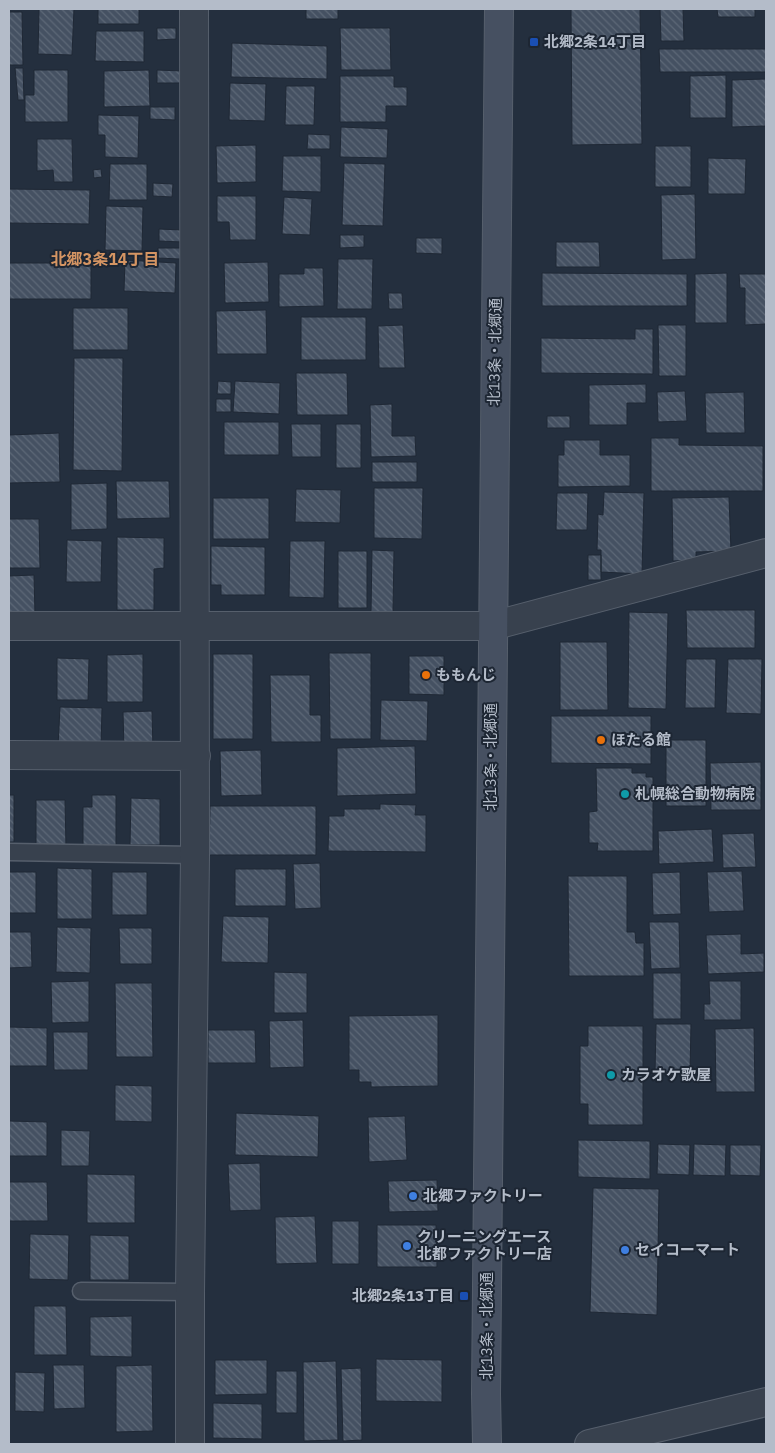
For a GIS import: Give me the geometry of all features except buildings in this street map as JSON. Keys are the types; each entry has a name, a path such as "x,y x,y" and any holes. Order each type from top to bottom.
{"main road":[{"name":"北13条・北郷通","path":"487,1444 498,9"}],"street":[{"path":"190,1444 196,756 194,9"},
{"path":"9,626 492,626 766,553"},
{"path":"9,756 196,756"},
{"path":"589,1444 766,1402"}],"lane":[{"path":"9,852 195,855"},
{"path":"81,1292 190,1292"}],"place":[{"name":"北郷2条14丁目","path":"534,42"},
{"name":"ももんじ","path":"426,675"},
{"name":"ほたる館","path":"601,740"},
{"name":"札幌総合動物病院","path":"625,794"},
{"name":"カラオケ歌屋","path":"611,1075"},
{"name":"北郷ファクトリー","path":"413,1196"},
{"name":"クリーニングエース 北都ファクトリー店","path":"407,1246"},
{"name":"セイコーマート","path":"625,1250"},
{"name":"北郷2条13丁目","path":"464,1296"}],"district":[{"name":"北郷3条14丁目","path":"105,259"}]}
